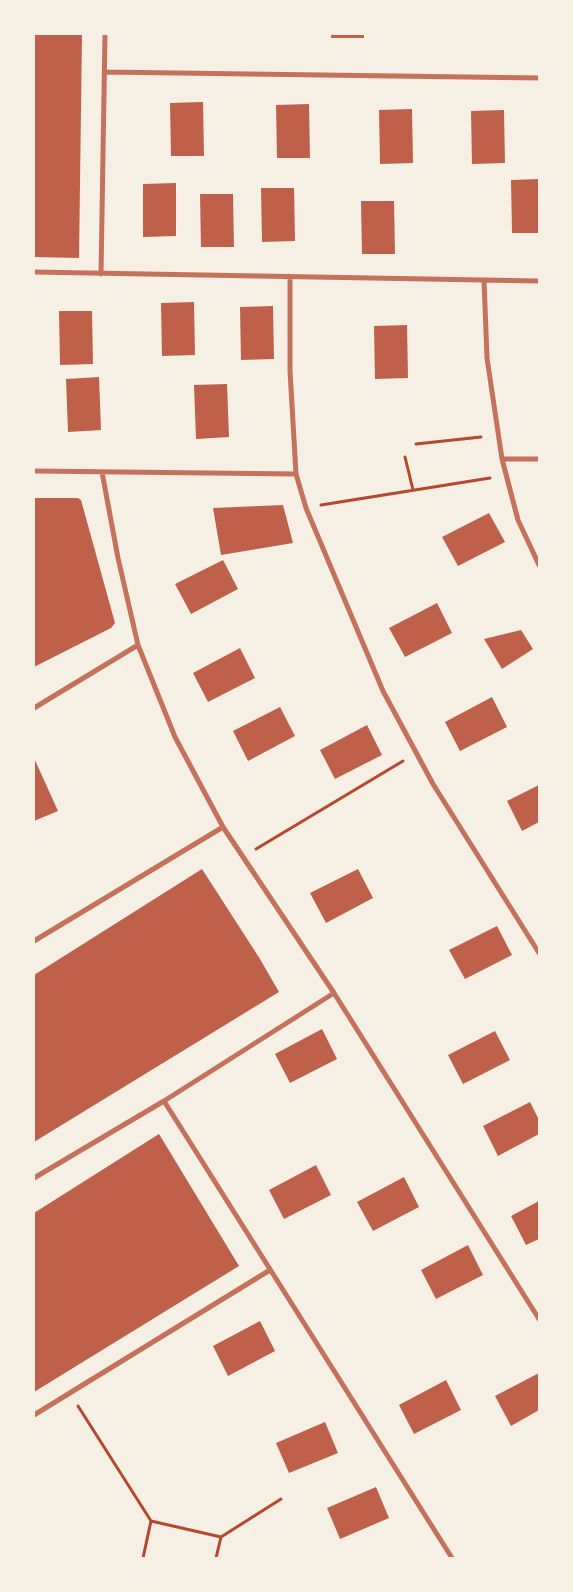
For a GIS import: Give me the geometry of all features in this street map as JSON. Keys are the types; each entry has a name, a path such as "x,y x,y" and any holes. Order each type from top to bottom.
{"street":[{"path":"101,274 106,34"},
{"path":"105,72 539,78"},
{"path":"34,272 539,281"},
{"path":"290,277 290,371 296,474 306,508 383,691 433,784 539,953"},
{"path":"484,280 487,358 502,459 518,520 539,565"},
{"path":"502,459 539,459"},
{"path":"34,471 296,474"},
{"path":"102,472 118,558 138,645 175,737 223,827 334,993 539,1319"},
{"path":"34,708 138,645"},
{"path":"34,942 223,827"},
{"path":"34,1178 164,1101 334,993"},
{"path":"164,1101 452,1558"},
{"path":"34,1415 270,1270"}],"path":[{"path":"416,444 481,437"},
{"path":"405,457 413,490"},
{"path":"306,508 506,475"},
{"path":"243,857 416,753"},
{"path":"70,1393 151,1521 143,1558"},
{"path":"216,1558 221,1537 281,1499"},
{"path":"151,1521 221,1537"}],"building":[{"path":"34,34 82,34 79,258 34,257"},
{"path":"331,34 364,34 364,38 331,38"},
{"path":"203,102 204,156 171,156 170,103"},
{"path":"309,104 310,158 277,158 276,105"},
{"path":"412,109 413,163 380,164 379,110"},
{"path":"504,110 505,163 472,164 471,111"},
{"path":"539,179 539,233 512,233 511,180"},
{"path":"176,183 176,236 143,237 143,184"},
{"path":"261,188 294,188 295,241 262,242"},
{"path":"200,194 233,194 234,247 201,247"},
{"path":"361,201 394,201 395,254 362,254"},
{"path":"194,302 195,355 162,356 161,303"},
{"path":"273,306 274,359 241,360 240,307"},
{"path":"59,311 92,311 93,364 60,365"},
{"path":"407,325 408,378 375,379 374,326"},
{"path":"99,377 101,430 68,432 66,379"},
{"path":"227,384 229,437 196,439 194,385"},
{"path":"34,498 78,498 81,500 115,623 111,628 34,667"},
{"path":"283,505 293,543 221,555 213,508"},
{"path":"489,513 505,542 458,566 442,537"},
{"path":"223,560 238,589 191,614 175,584"},
{"path":"437,603 452,633 405,657 389,628"},
{"path":"521,630 533,649 502,669 484,639"},
{"path":"240,648 255,678 208,702 193,673"},
{"path":"492,697 507,727 460,751 445,722"},
{"path":"280,707 295,736 248,761 233,731"},
{"path":"367,725 382,755 335,779 320,750"},
{"path":"34,758 58,811 34,821"},
{"path":"539,785 539,822 522,831 507,801"},
{"path":"202,869 279,992 34,1142 34,975"},
{"path":"358,869 373,898 326,923 310,893"},
{"path":"497,926 512,955 465,979 449,950"},
{"path":"322,1029 337,1059 290,1083 275,1054"},
{"path":"495,1031 510,1060 463,1084 448,1055"},
{"path":"530,1102 539,1120 539,1134 498,1156 483,1126"},
{"path":"159,1134 239,1266 34,1392 34,1213"},
{"path":"316,1165 331,1195 284,1219 269,1190"},
{"path":"404,1177 419,1207 373,1231 357,1202"},
{"path":"539,1201 539,1239 526,1245 511,1216"},
{"path":"468,1245 483,1275 436,1299 421,1270"},
{"path":"260,1321 275,1351 228,1376 213,1346"},
{"path":"539,1373 539,1410 511,1426 495,1396"},
{"path":"446,1380 461,1410 414,1434 399,1405"},
{"path":"325,1422 338,1453 289,1473 276,1443"},
{"path":"376,1487 389,1518 340,1539 327,1508"}]}
